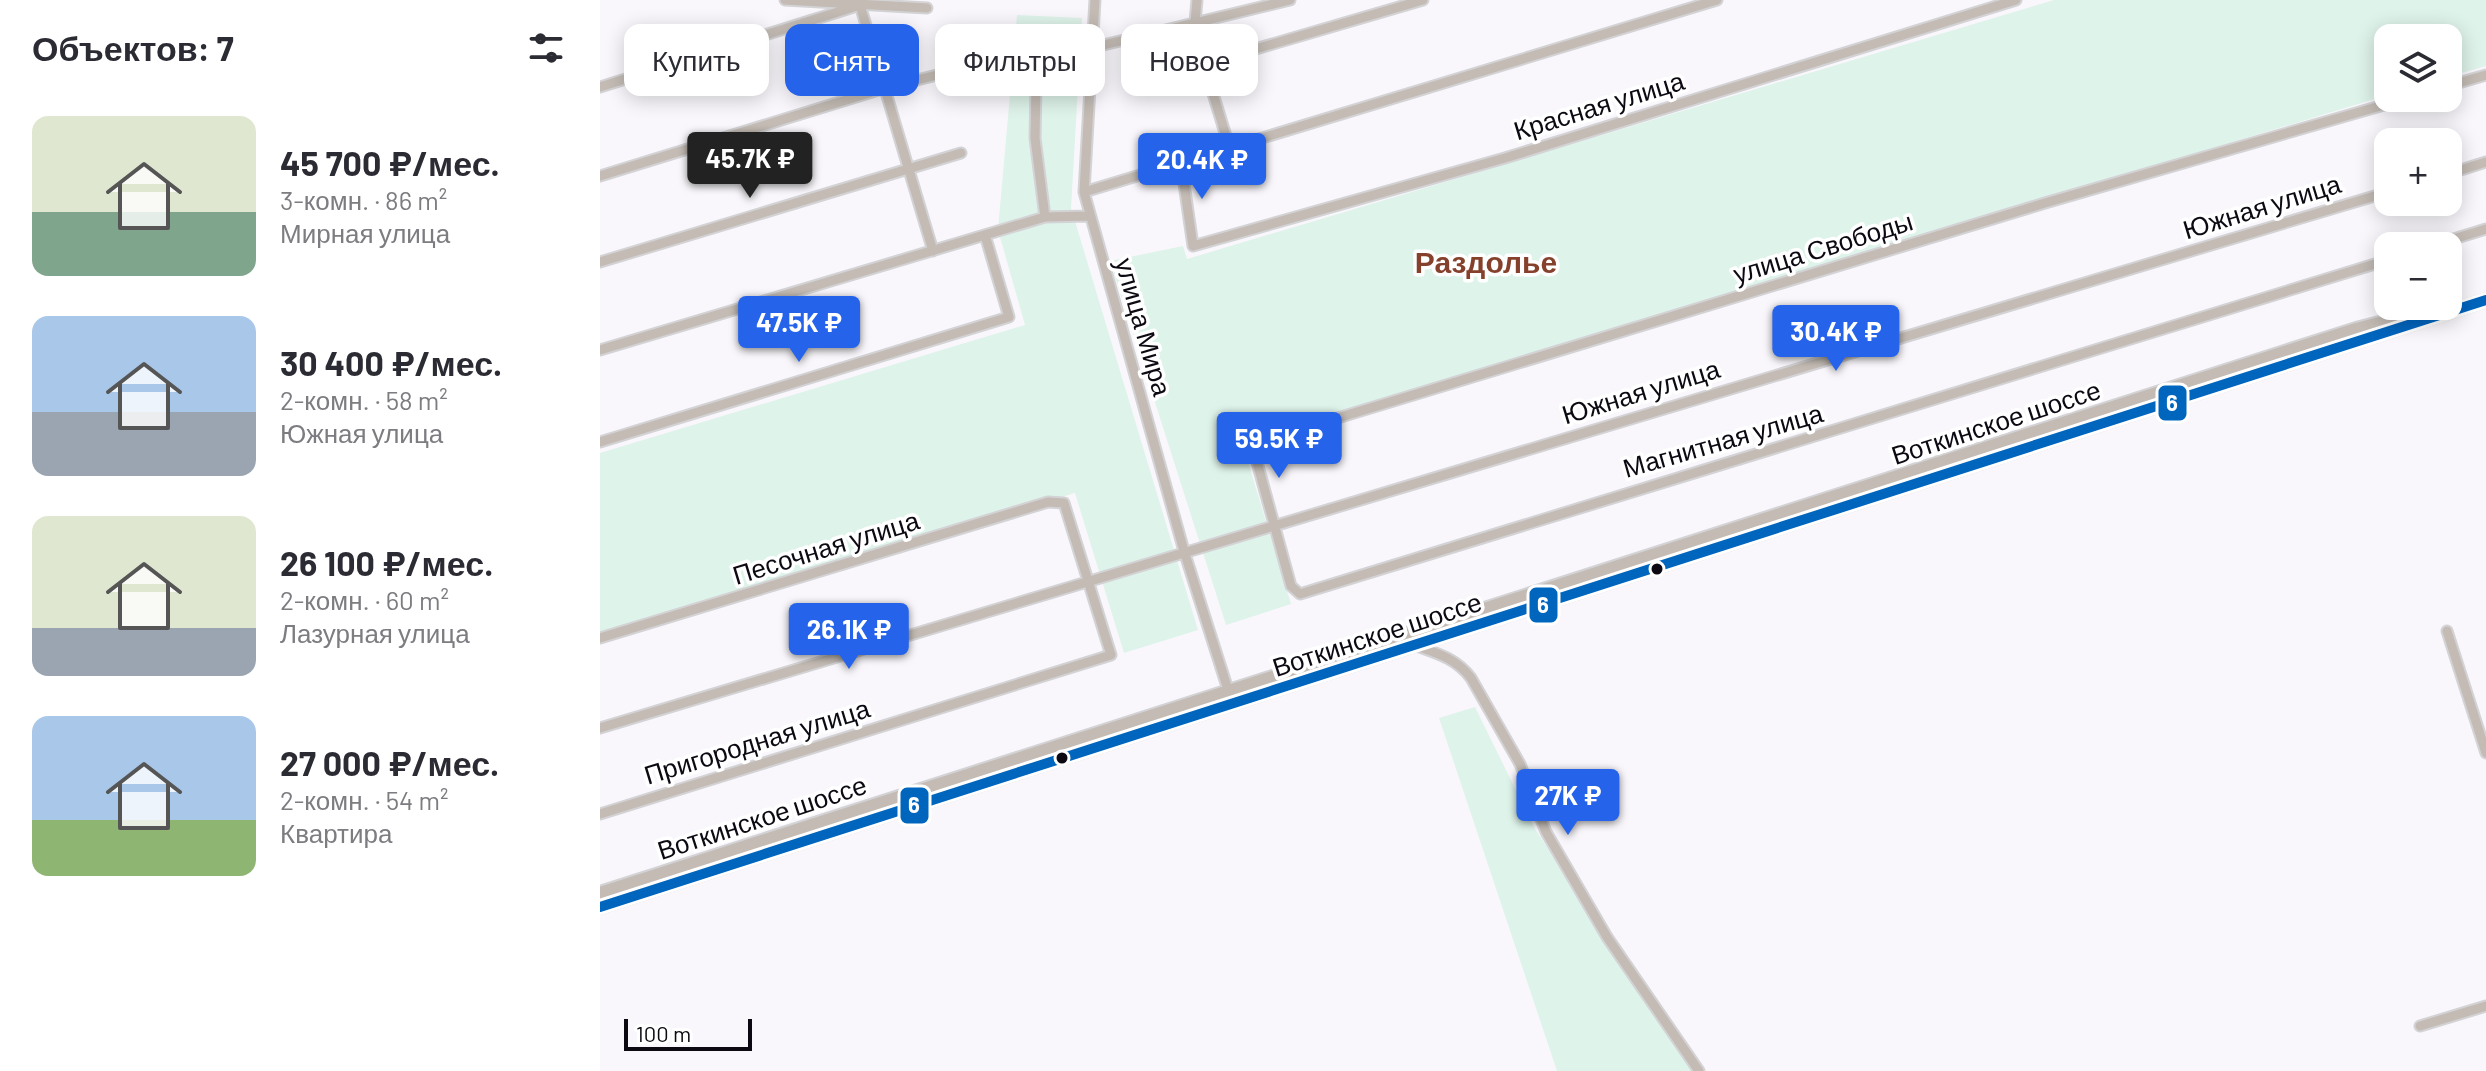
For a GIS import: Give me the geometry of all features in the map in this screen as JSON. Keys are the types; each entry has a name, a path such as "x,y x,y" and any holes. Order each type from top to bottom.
{"main road":[{"name":"Воткинское шоссе","path":"2462,303 2486,298"},
{"name":"Воткинское шоссе","path":"600,893 1230,697 1414,645 1746,543 2486,298"},
{"name":"Воткинское шоссе","path":"600,907 1230,697 2356,329 2392,320"}],"street":[{"path":"785,0 927,8"},
{"name":"улица Мира","path":"1093,24 1095,0"},
{"path":"1195,22 1197,0"},
{"path":"1105,44 1290,0"},
{"path":"1229,146 1204,64 1423,0"},
{"path":"1084,192 1717,0"},
{"name":"Красная улица","path":"1181,163 1193,246 1505,158 2016,0"},
{"path":"600,87 860,5"},
{"path":"860,5 866,24"},
{"path":"919,80 1013,56 1036,87 1035,138 1045,217"},
{"path":"2462,82 2486,75"},
{"path":"600,176 859,96"},
{"path":"887,96 933,251"},
{"name":"улица Мира","path":"1089,96 1084,192 1088,216 1184,551 1230,697"},
{"name":"улица Свободы","path":"1275,525 1252,444 2045,203 2374,108"},
{"path":"600,262 961,153"},
{"path":"2462,170 2486,162"},
{"name":"Южная улица","path":"600,728 2374,196"},
{"path":"600,350 1045,217 1088,216"},
{"path":"2462,236 2486,229"},
{"path":"600,442 1009,317 985,235"},
{"name":"Магнитная улица","path":"1275,525 1291,586 1300,594 2374,264"},
{"name":"Песочная улица","path":"600,638 1048,502 1064,503 1087,581"},
{"name":"Пригородная улица","path":"600,814 1111,655 1087,581"},
{"path":"2447,631 2486,753"},
{"path":"1414,645 1447,656 1462,666 1471,678 1520,764 1546,832 1607,937 1699,1071"},
{"path":"2420,1026 2486,1006"}],"green space":[{"path":"2054,0 2486,0 2486,66 2462,73 2462,24 2374,24 2374,99 1242,442 1291,604 1226,625 1110,261 1183,246 1187,259"},
{"path":"1017,15 1082,18 1082,24 1016,24"},
{"path":"1010,96 1077,96 1071,208 1198,630 1124,653 1075,493 600,637 600,453 1025,325 998,230"},
{"path":"1475,707 1535,829 1697,1071 1557,1071 1439,718"}],"transit line":[{"name":"6","path":"600,907 2486,300"}],"district":[{"name":"Раздолье","path":"1486,263"}]}
